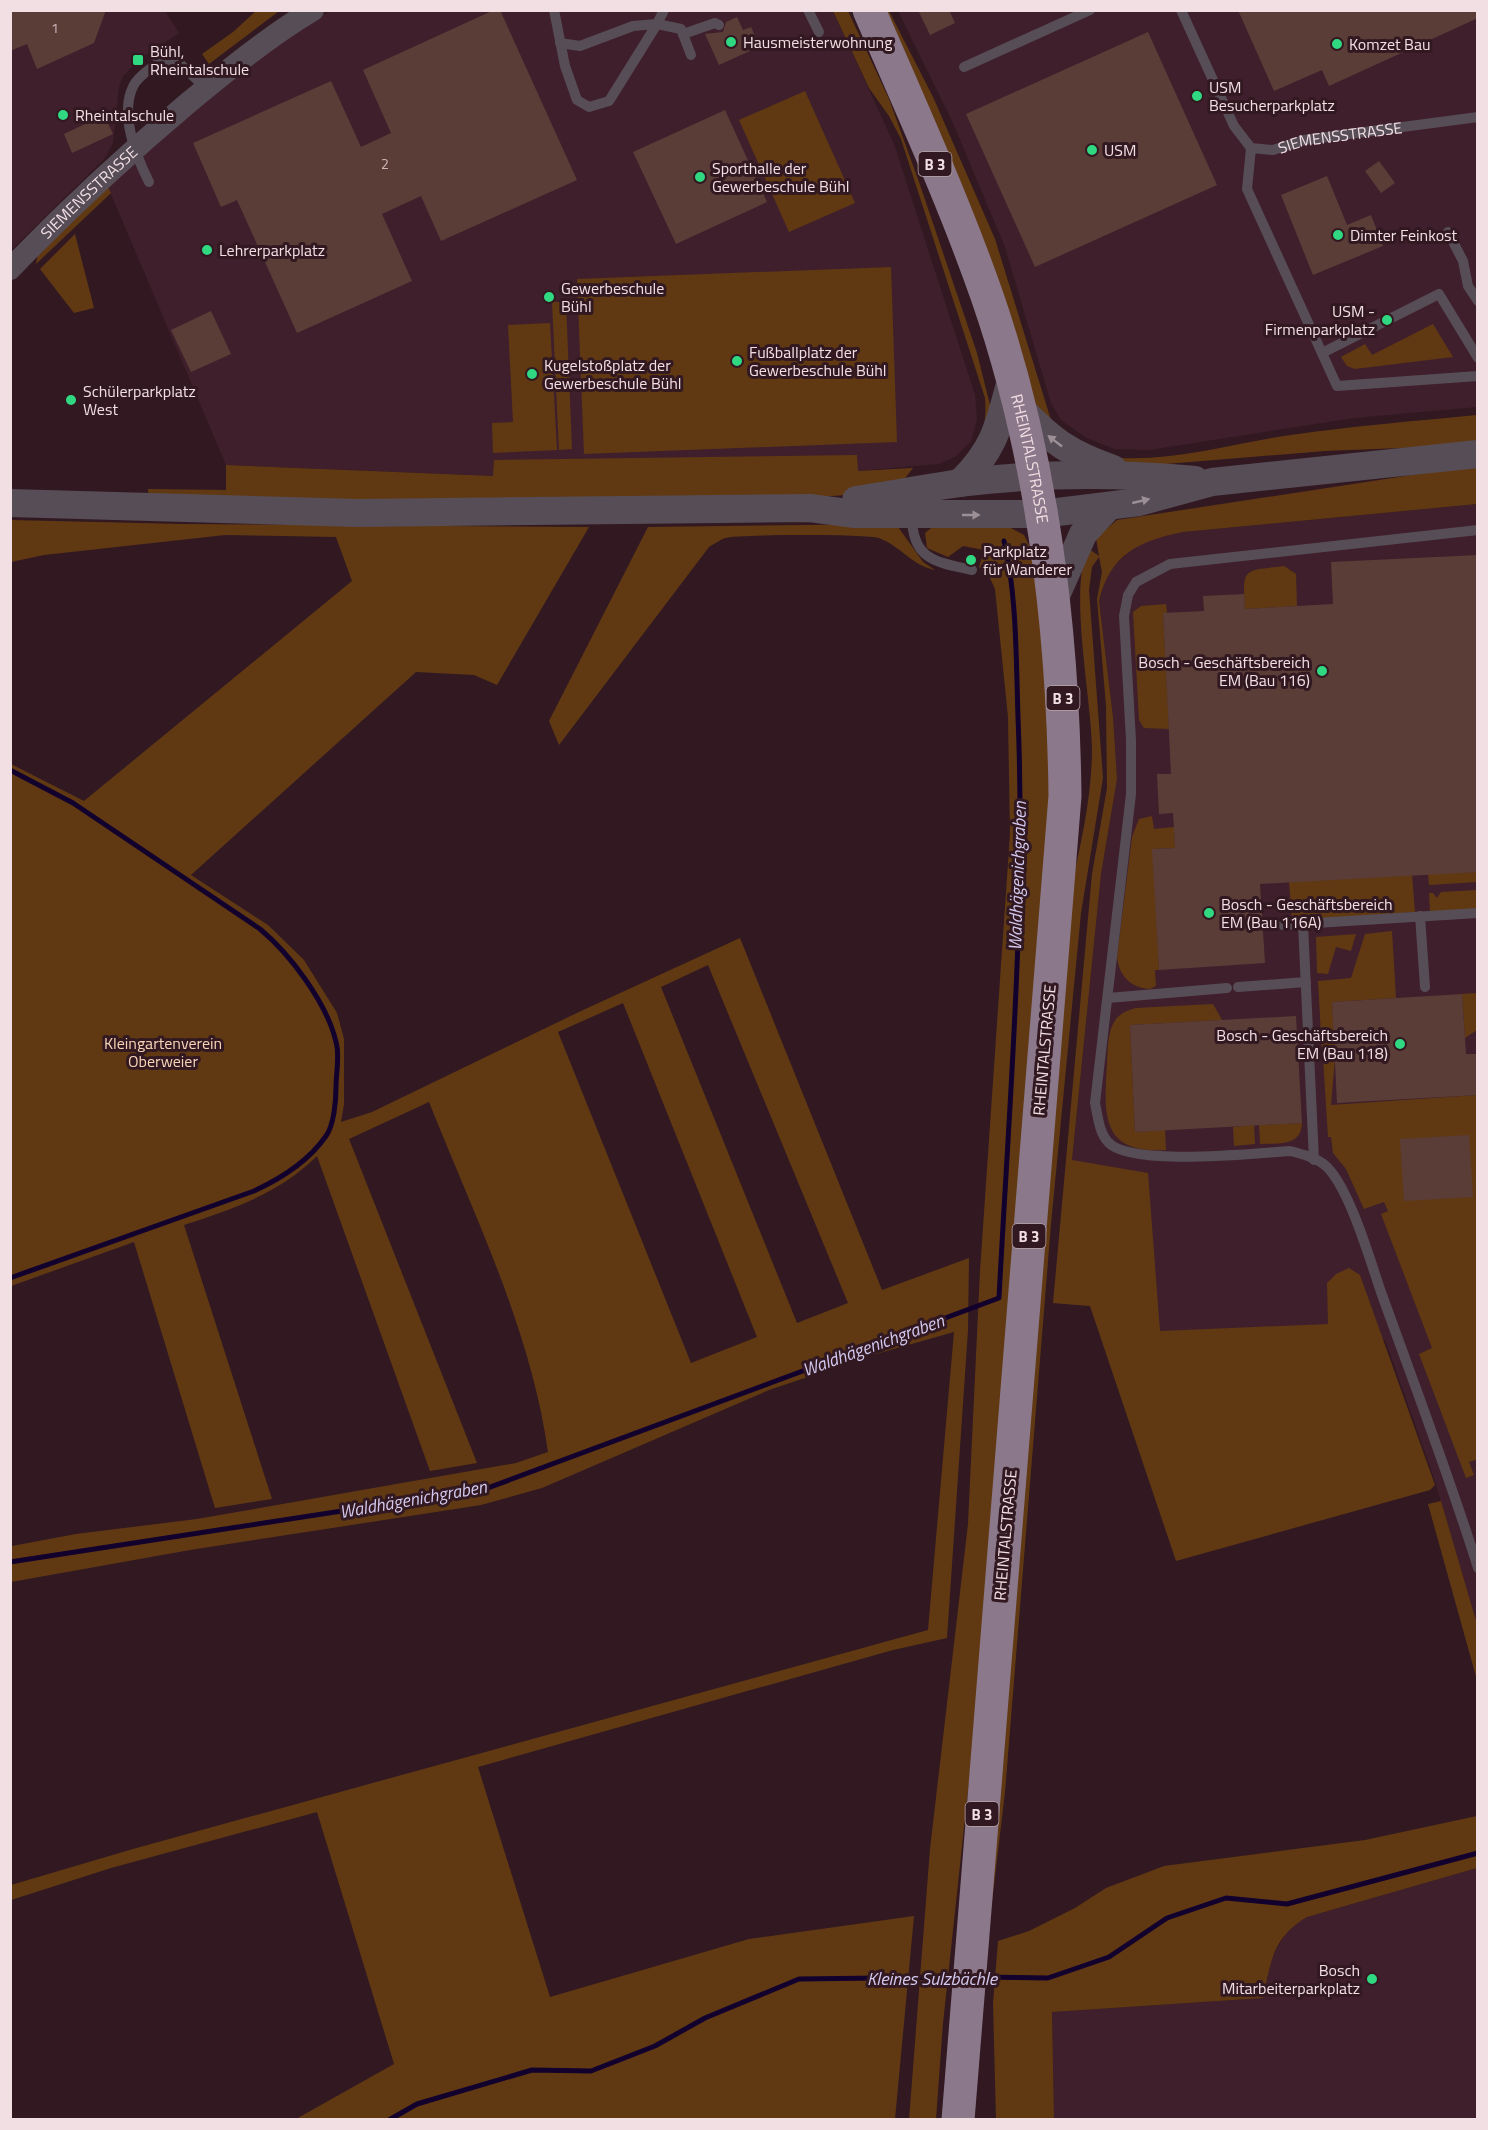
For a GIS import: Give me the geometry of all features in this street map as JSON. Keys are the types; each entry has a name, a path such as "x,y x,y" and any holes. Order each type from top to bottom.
{"main road":[{"name":"RHEINTALSTRASSE","path":"868,10 956,212 987,297 1012,378 1035,476 1060,654 1065,796 958,2120"}],"street":[{"name":"SIEMENSSTRASSE","path":"10,269 70,207 133,149 256,48 313,10"},
{"path":"960,483 985,456 993,442 1012,378"},
{"path":"1021,409 1048,435 1076,455 1127,474"},
{"path":"10,503 358,513 810,508 912,503 1041,514 1139,502 1212,482 1478,454"},
{"path":"912,503 960,483 1035,476 1127,474 1212,482"},
{"path":"1054,600 1083,534 1109,506"}],"lane":[{"path":"554,10 560,42 577,100 589,107 609,101 664,10"},
{"path":"808,10 819,32"},
{"path":"963,67 1090,10"},
{"path":"1181,10 1233,126 1251,148 1247,189 1337,386 1478,376"},
{"path":"683,34 715,22 719,25"},
{"path":"560,42 580,46 633,26 657,24 681,28 691,54"},
{"path":"149,182 133,149 130,96 135,83 147,70 164,59 178,62 206,88"},
{"name":"SIEMENSSTRASSE","path":"1251,148 1274,150 1304,140 1478,117"},
{"path":"1448,232 1463,261 1468,286 1478,301"},
{"path":"1322,353 1439,294 1478,358"},
{"path":"912,503 912,536 924,554 940,563 972,570"},
{"path":"1478,530 1170,564 1136,582 1128,595 1124,616 1131,740 1131,794 1095,1103 1100,1126 1109,1144 1129,1154 1157,1157 1290,1151 1327,1167 1341,1188 1356,1224 1436,1441 1478,1568"},
{"path":"1283,925 1478,913"},
{"path":"1420,916 1425,987"},
{"path":"1303,924 1314,1160"},
{"path":"1238,987 1306,982"},
{"path":"1108,998 1227,988"}],"shaded area":[{"name":"Rheintalschule","path":"11,11 165,11 179,33 142,57 123,76 119,87 113,143 105,158 11,250"},
{"name":"Gewerbeschule Bühl","path":"330,11 833,11 894,144 975,395 977,419 971,441 956,456 939,464 857,471 494,476 226,465 108,187 219,87 293,33"},
{"path":"898,11 1477,11 1477,407 1354,418 1149,450 1114,449 1085,437 1061,420 1051,403 1005,247 953,123"},
{"path":"1477,504 1477,1624 1434,1478 1385,1340 1105,1349 1090,1306 1053,1303 1072,1160 1101,874 1117,779 1113,717 1099,601 1107,574 1130,550 1156,537 1183,532"},
{"name":"Bosch Mitarbeiterparkplatz","path":"1477,1868 1477,2119 1054,2119 1052,2012 1263,1998 1271,1960 1288,1928 1307,1917"}],"green space":[{"path":"256,11 279,11 209,64 202,54 233,32"},
{"path":"833,11 848,11 889,99 977,353 990,405 992,422 990,433 981,454 969,468 947,482 916,486 924,479 953,470 971,455 982,435 985,398 901,139 889,116 869,88"},
{"path":"884,11 889,11 933,97 995,239 1051,420 1038,411"},
{"path":"805,91 855,203 789,232 739,120"},
{"path":"108,187 111,193 36,264 38,254"},
{"path":"75,234 94,308 74,313 40,269"},
{"name":"Fußballplatz der Gewerbeschule Bühl","path":"891,267 897,442 584,454 577,279"},
{"path":"552,302 566,302 572,449 559,450"},
{"name":"Kugelstoßplatz der Gewerbeschule Bühl","path":"550,323 557,450 493,453 492,423 513,422 508,325"},
{"path":"1433,324 1453,357 1355,369 1347,366 1341,357 1365,344 1372,355"},
{"path":"1477,415 1477,445 1325,451 1141,466 1115,463 1119,458 1163,457 1314,432"},
{"path":"857,455 858,471 913,468 902,482 861,494 728,503 149,501 148,489 226,490 226,465 493,476 494,460"},
{"path":"1477,465 1477,504 1183,532 1153,540 1140,545 1119,561 1104,585 1099,601 1113,717 1117,779 1101,874 1072,1160 1148,1173 1160,1331 1328,1324 1327,1283 1336,1274 1349,1268 1360,1275 1435,1485 1430,1490 1176,1561 1090,1306 1053,1303 1092,874 1107,788 1106,706 1097,599 1102,572 1099,557 1092,567 1089,590 1103,778 1081,913 1051,1224 1005,1792 985,1962 1071,889 1090,788 1091,732 1080,589 1083,566 1089,549 1099,556 1096,538 1117,520"},
{"name":"Kleingartenverein Oberweier","path":"11,520 181,524 589,527 497,685 474,675 416,672 191,875 268,925 304,960 337,1013 344,1039 344,1104 341,1122 372,1112 581,1011 740,938 882,1290 969,1258 968,1330 947,1638 893,1650 478,1767 550,1997 749,1939 914,1916 895,2119 296,2119 394,2064 317,1812 111,1868 11,1900 11,1885 133,1849 928,1630 954,1332 876,1354 769,1390 542,1488 481,1505 190,1550 11,1582 10,1542 12,1546 76,1534 197,1519 516,1463 548,1452 529,1362 515,1317 429,1102 349,1139 477,1463 430,1471 317,1156 303,1169 272,1190 238,1206 184,1225 272,1499 215,1508 134,1242 11,1286 11,764 84,801 352,581 336,537 225,535 44,555 11,562","holes":["708,965 848,1303 797,1323 661,987","623,1003 757,1337 691,1363 558,1032"]},
{"path":"896,524 923,562 935,570 920,564 879,538 753,536 725,538 709,547 559,745 549,721 648,527"},
{"path":"936,524 1009,527 1024,535 1033,553 1047,694 1050,838 993,1558 943,2023 936,2119 909,2120 930,1849 968,1524 980,1271 1010,834 1008,717 995,589 989,576 979,567 984,550 963,546 948,557 927,548 925,533"},
{"path":"1284,566 1296,574 1297,606 1245,609 1244,585 1248,573 1253,570"},
{"path":"1166,604 1167,613 1163,613 1169,729 1144,728 1139,720 1133,612 1141,606"},
{"path":"1152,816 1154,829 1174,827 1175,848 1153,849 1159,970 1155,970 1156,986 1150,989 1137,986 1127,980 1120,970 1117,957 1132,837 1139,819"},
{"path":"1477,872 1477,882 1429,885 1428,874"},
{"path":"1412,875 1415,912 1292,921 1289,882"},
{"path":"1477,890 1477,910 1430,913 1429,893 1433,893 1437,898 1441,892"},
{"path":"1392,931 1396,998 1332,1002 1335,1051 1322,1052 1318,981 1351,978 1365,934"},
{"path":"1356,934 1351,951 1336,947 1328,974 1317,973 1316,937"},
{"path":"1477,993 1477,1030 1465,1038 1462,994"},
{"path":"1213,1004 1222,1020 1130,1025 1135,1132 1165,1130 1166,1150 1144,1150 1118,1138 1107,1114 1106,1099 1109,1035 1116,1019 1122,1013 1136,1008"},
{"path":"1323,1058 1335,1058 1331,1105 1477,1095 1478,1459 1469,1462 1474,1475 1466,1478 1419,1354 1432,1348 1381,1214 1388,1211 1384,1202 1364,1209 1346,1169 1333,1153 1331,1137 1328,1137"},
{"path":"1302,1123 1301,1131 1293,1140 1260,1144 1259,1125"},
{"path":"1254,1125 1255,1144 1234,1146 1233,1127"},
{"path":"1441,1501 1477,1624 1477,1680 1428,1504"},
{"path":"1477,1816 1477,1868 1307,1917 1287,1933 1275,1951 1263,1998 1052,2012 1054,2119 996,2119 993,2004 998,1941 1029,1931 1075,1908 1106,1888 1164,1866 1365,1840"}],"building":[{"path":"10,10 106,10 94,43 37,69 27,44 10,51"},
{"path":"494,10 500,10 577,180 441,241 421,196 382,214 412,281 297,333 237,200 221,207 193,143 331,81 361,147 391,133 363,70"},
{"path":"918,10 949,10 955,23 930,35"},
{"name":"Komzet Bau","path":"1238,10 1478,10 1478,18 1329,86 1322,70 1274,91"},
{"name":"Hausmeisterwohnung","path":"737,17 743,30 751,27 757,40 749,44 752,50 719,65 705,34 723,32 726,22"},
{"name":"USM","path":"1148,32 1217,185 1035,267 966,114"},
{"name":"Sporthalle der Gewerbeschule Bühl","path":"725,110 767,202 676,244 633,152"},
{"path":"104,115 113,134 72,153 64,134"},
{"path":"1379,161 1395,183 1381,193 1365,171"},
{"name":"Dimter Feinkost","path":"1327,176 1347,225 1371,215 1383,246 1313,275 1281,195"},
{"path":"211,311 231,354 191,372 171,330"},
{"name":"Bosch - Geschäftsbereich EM (Bau 116)","path":"1478,555 1478,872 1260,884 1265,963 1159,970 1152,849 1175,848 1173,813 1159,814 1157,774 1171,774 1163,613 1204,611 1203,596 1244,594 1245,609 1333,604 1331,562"},
{"name":"Bosch - Geschäftsbereich EM (Bau 118)","path":"1462,994 1466,1054 1478,1054 1478,1095 1337,1103 1332,1002"},
{"path":"1296,1016 1302,1123 1135,1132 1130,1025"},
{"path":"1469,1135 1473,1197 1404,1201 1400,1139"}],"waterway":[{"name":"Waldhägenichgraben","path":"10,1562 485,1489 999,1298 1015,1008 1020,862 1015,628 1004,541"},
{"path":"10,770 73,803 272,939 295,965 325,1011 337,1047 338,1058 335,1106 329,1131 311,1154 283,1175 254,1191 10,1278"},
{"name":"Kleines Sulzbächle","path":"980,1977 1048,1978 1109,1957 1167,1918 1226,1898 1287,1904 1478,1853"},
{"name":"Kleines Sulzbächle","path":"389,2120 417,2104 532,2070 591,2071 655,2046 705,2018 799,1979 958,1977"}],"place":[{"name":"Hausmeisterwohnung","path":"731,42"},
{"name":"Komzet Bau","path":"1337,44"},
{"name":"Bühl, Rheintalschule","path":"138,60"},
{"name":"USM Besucherparkplatz","path":"1197,96"},
{"name":"Rheintalschule","path":"63,115"},
{"name":"USM","path":"1092,150"},
{"name":"Sporthalle der Gewerbeschule Bühl","path":"700,177"},
{"name":"Dimter Feinkost","path":"1338,235"},
{"name":"Lehrerparkplatz","path":"207,250"},
{"name":"Gewerbeschule Bühl","path":"549,297"},
{"name":"USM - Firmenparkplatz","path":"1387,320"},
{"name":"Fußballplatz der Gewerbeschule Bühl","path":"737,361"},
{"name":"Kugelstoßplatz der Gewerbeschule Bühl","path":"532,374"},
{"name":"Schülerparkplatz West","path":"71,400"},
{"name":"Parkplatz für Wanderer","path":"971,560"},
{"name":"Bosch - Geschäftsbereich EM (Bau 116)","path":"1322,671"},
{"name":"Bosch - Geschäftsbereich EM (Bau 116A)","path":"1209,913"},
{"name":"Bosch - Geschäftsbereich EM (Bau 118)","path":"1400,1044"},
{"name":"Bosch Mitarbeiterparkplatz","path":"1372,1979"}]}
